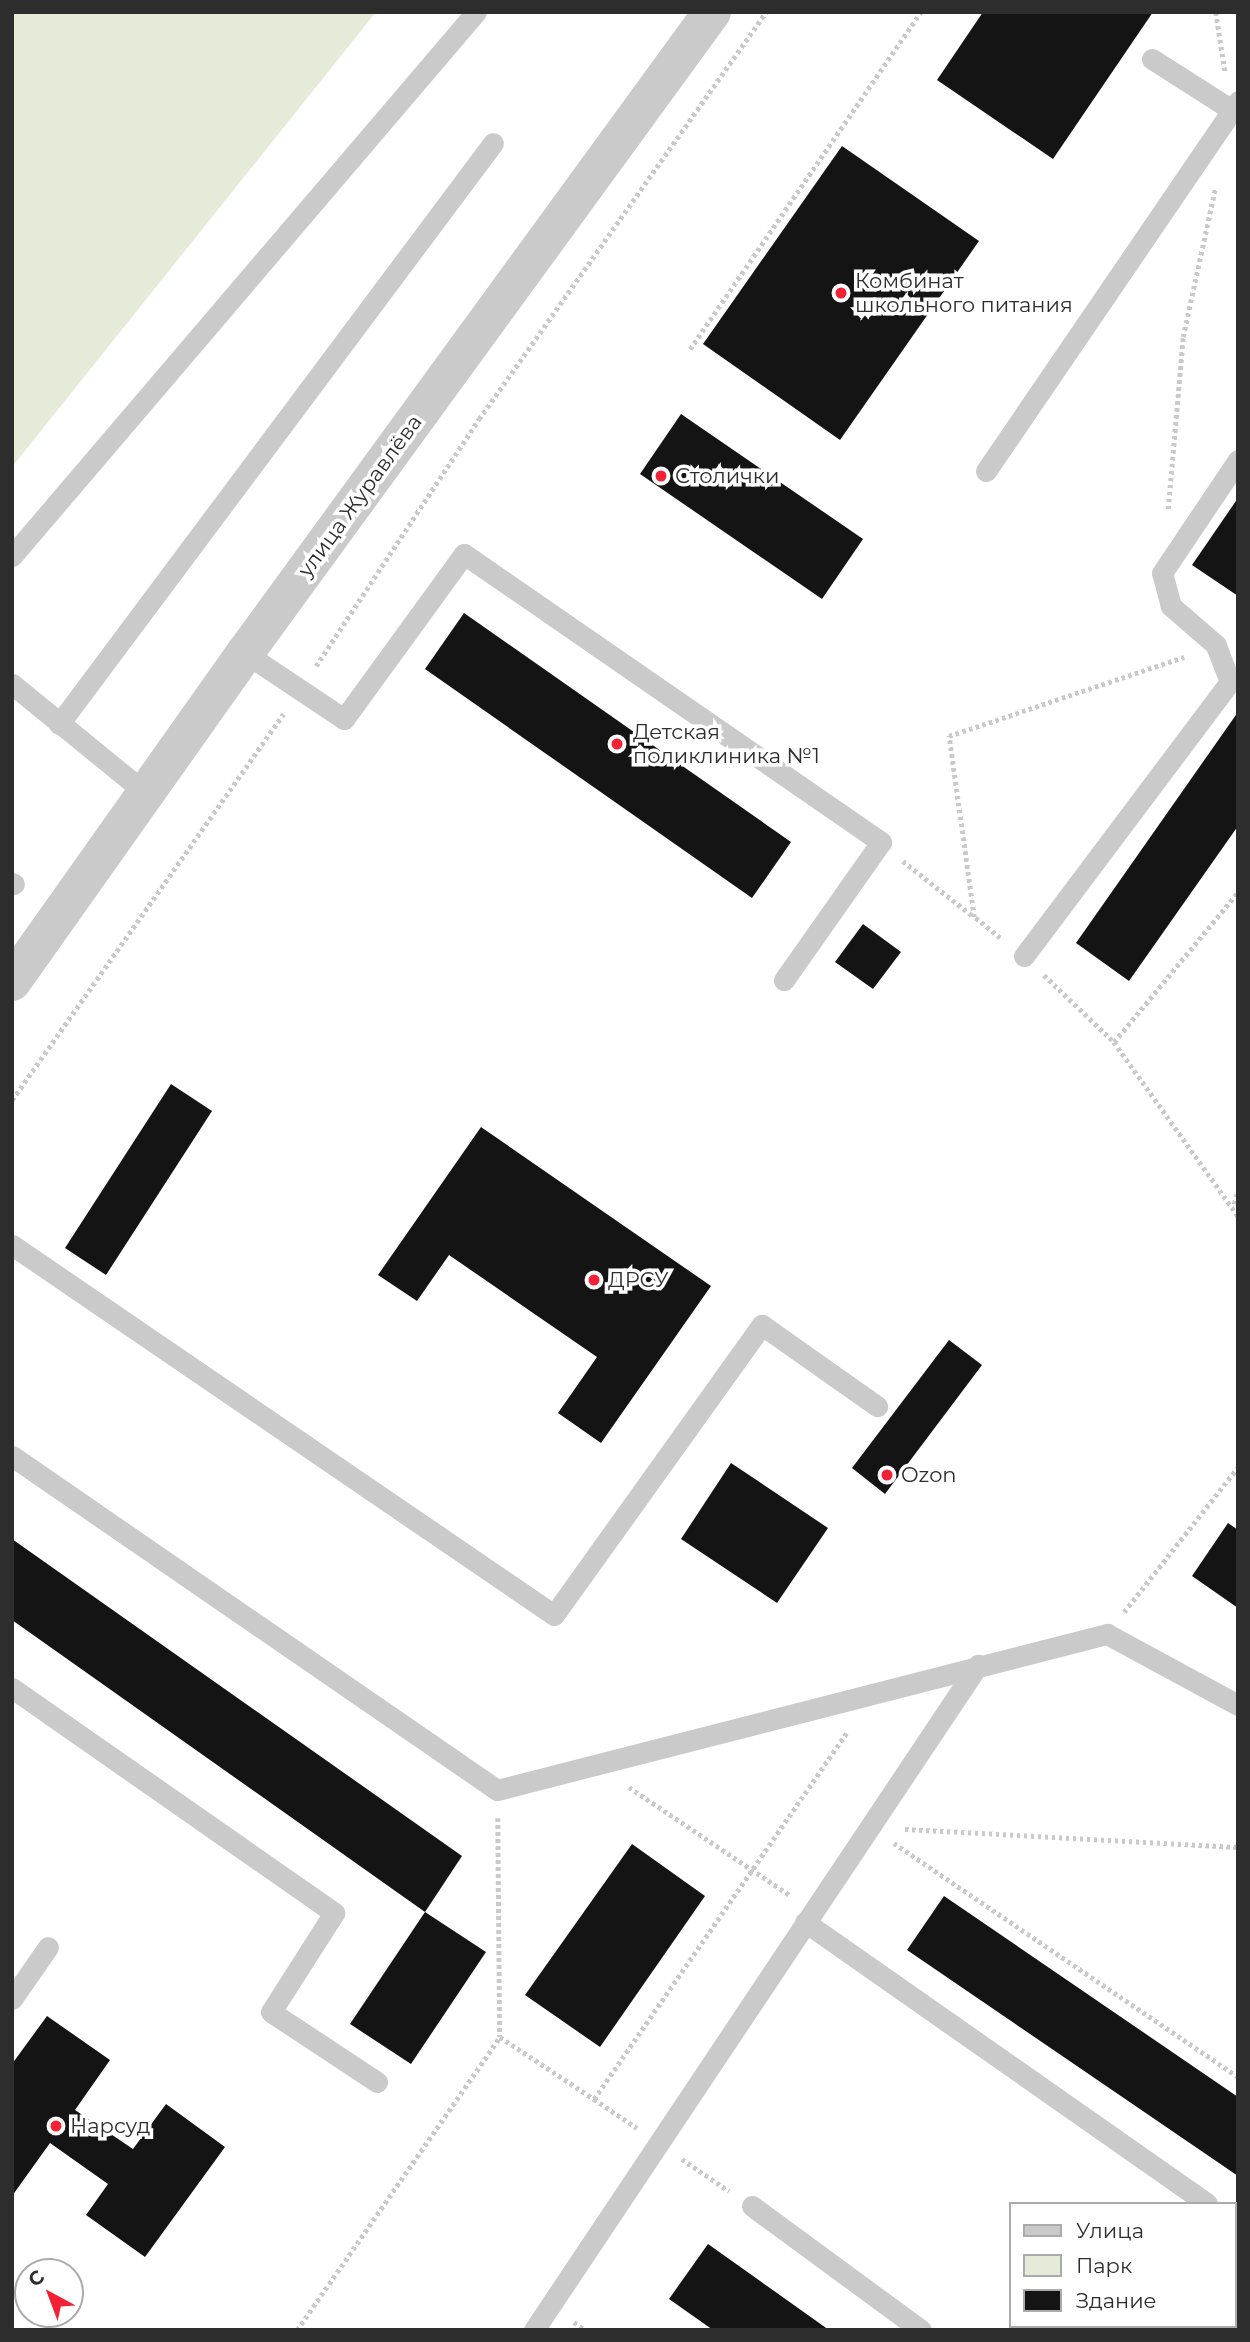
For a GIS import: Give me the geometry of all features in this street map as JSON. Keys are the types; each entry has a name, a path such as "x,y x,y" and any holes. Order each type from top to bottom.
{"street":[{"name":"улица Журавлёва","path":"12,982 245,653 712,12"}],"lane":[{"path":"12,556 475,12"},
{"path":"986,471 1235,106 1152,59"},
{"path":"59,724 494,143"},
{"path":"1024,956 1230,682 1216,645 1171,606 1162,573 1238,460"},
{"path":"245,653 344,719 464,554 881,842 784,980"},
{"path":"12,684 147,794"},
{"path":"12,1245 554,1615 762,1325 877,1406"},
{"path":"12,1456 497,1790 1107,1634 1238,1705"},
{"path":"534,2330 978,1665"},
{"path":"12,1688 334,1913 271,2012 377,2082"},
{"path":"809,1917 1204,2202"},
{"path":"12,1999 48,1947"},
{"path":"752,2206 921,2330"}],"path":[{"path":"12,1100 300,691 479,419 766,12"},
{"path":"690,349 921,12"},
{"path":"1216,12 1235,106"},
{"path":"1162,573 1184,337 1218,177"},
{"path":"974,917 949,736 1216,645"},
{"path":"881,842 1024,956 1114,1042 1233,1205 1238,1216"},
{"path":"1114,1042 1238,892"},
{"path":"1233,1205 1238,1190"},
{"path":"1107,1634 1238,1467"},
{"path":"500,2037 594,2099 874,1693"},
{"path":"596,1765 753,1869 809,1917"},
{"path":"297,2330 500,2037 497,1790"},
{"path":"870,1827 1238,1847"},
{"path":"870,1827 1238,2077"}],"green space":[{"path":"12,12 376,12 12,467"}],"building":[{"path":"983,12 1153,12 1053,159 937,80"},
{"name":"Комбинат школьного питания","path":"842,146 979,241 840,440 703,344"},
{"path":"681,414 863,539 822,599 640,474"},
{"path":"1238,498 1238,596 1192,565"},
{"path":"464,613 791,842 752,898 425,669"},
{"path":"1238,712 1238,826 1129,981 1076,943"},
{"path":"863,924 901,952 873,989 835,962"},
{"path":"171,1084 212,1111 106,1275 65,1248"},
{"name":"ДРСУ","path":"481,1127 711,1286 601,1443 558,1413 597,1357 449,1255 417,1301 378,1275"},
{"path":"949,1340 982,1365 885,1494 852,1468"},
{"path":"731,1463 828,1528 777,1603 681,1539"},
{"path":"1228,1523 1238,1530 1238,1608 1192,1576"},
{"path":"12,1539 462,1856 425,1912 12,1620"},
{"path":"632,1844 705,1896 600,2047 525,1995"},
{"path":"944,1896 1238,2097 1238,2176 907,1950"},
{"path":"425,1912 486,1952 411,2064 350,2024"},
{"name":"Нарсуд","path":"47,2016 110,2060 75,2110 133,2149 166,2104 225,2147 145,2257 86,2215 108,2184 50,2143 12,2196 12,2064"},
{"path":"708,2244 829,2330 713,2330 669,2299"}],"place":[{"name":"Комбинат школьного питания","path":"841,293"},
{"name":"Столички","path":"661,476"},
{"name":"Детская поликлиника №1","path":"617,744"},
{"name":"ДРСУ","path":"594,1280"},
{"name":"Ozon","path":"887,1475"},
{"name":"Нарсуд","path":"56,2126"}]}
